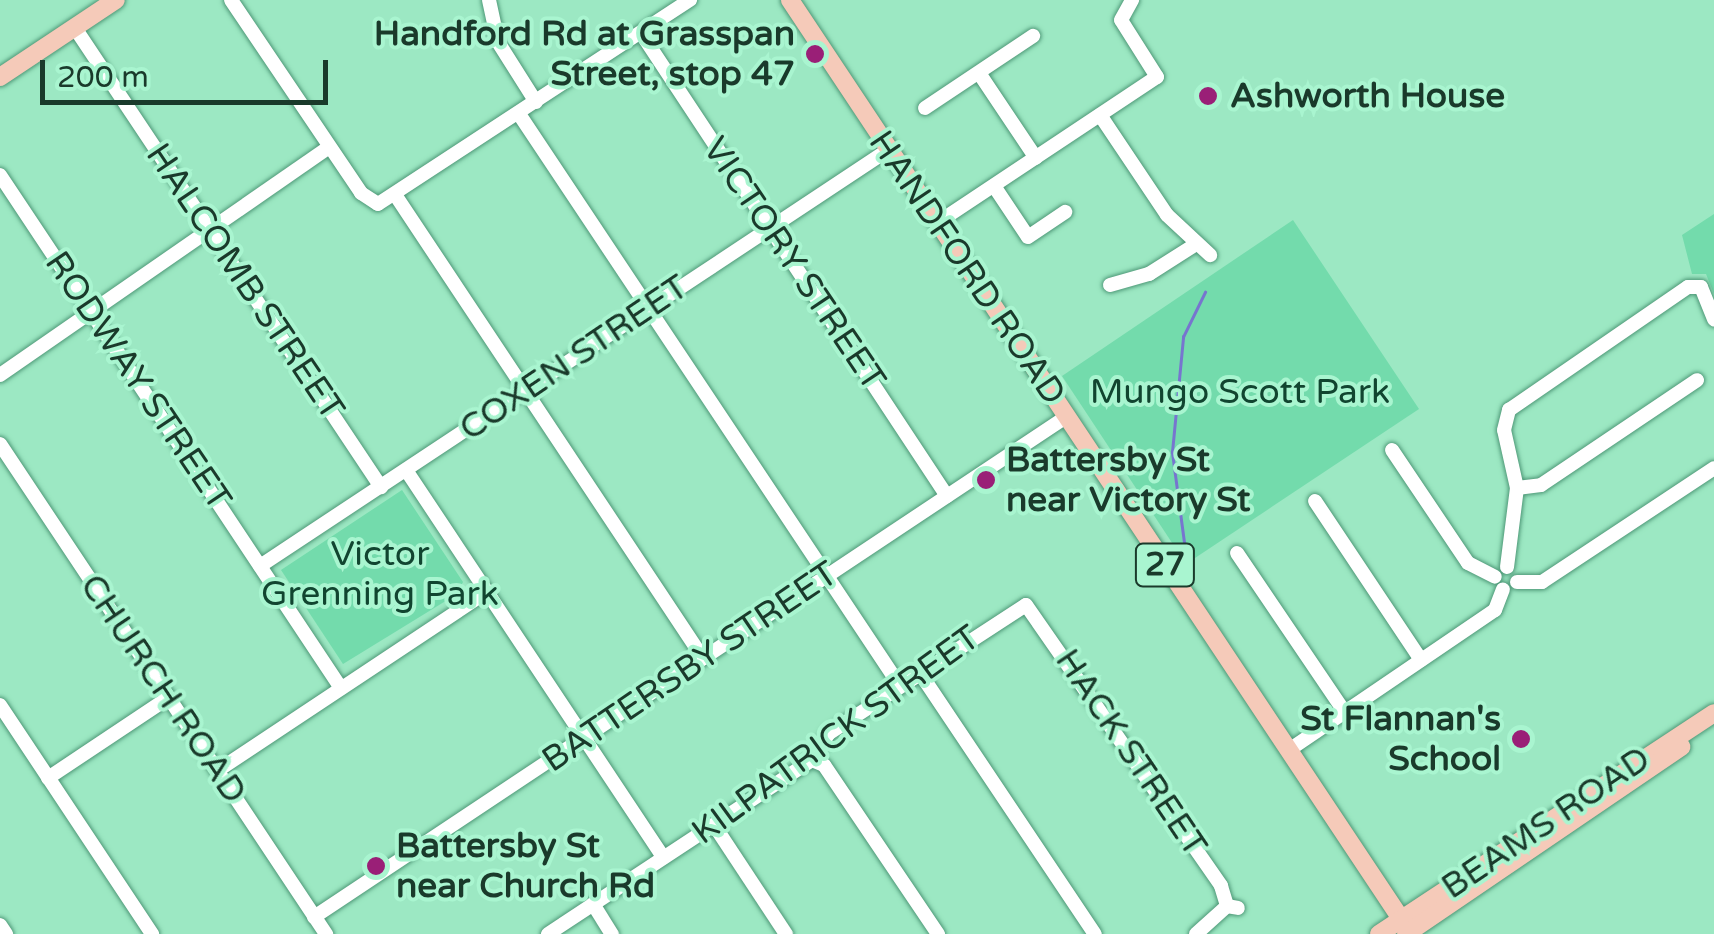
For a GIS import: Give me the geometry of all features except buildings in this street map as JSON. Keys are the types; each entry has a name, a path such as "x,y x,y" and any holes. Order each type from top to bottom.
{"main road":[{"path":"0,78 116,0"},
{"name":"HANDFORD ROAD","path":"797,2 888,150 1406,930"},
{"name":"BEAMS ROAD","path":"1406,930 1714,714"},
{"name":"BEAMS ROAD","path":"1379,934 1406,930 1714,723"}],"street":[{"path":"231,0 365,197 378,204 396,196 690,0"},
{"path":"489,0 496,38 536,102"},
{"path":"936,223 1157,77 1121,20 1132,0"},
{"name":"HALCOMB STREET","path":"75,28 381,486"},
{"name":"VICTORY STREET","path":"640,33 947,496"},
{"path":"924,108 1034,36"},
{"path":"978,72 1036,158"},
{"path":"519,114 900,686"},
{"path":"1100,115 1193,246 1210,255"},
{"path":"0,374 330,146"},
{"name":"COXEN STREET","path":"260,566 888,150"},
{"name":"RODWAY STREET","path":"0,175 341,688"},
{"path":"994,186 1028,237 1065,212"},
{"path":"396,196 703,658"},
{"path":"1106,287 1149,274 1193,246"},
{"path":"1289,750 1494,610 1506,579 1517,488 1504,430 1516,401 1688,287 1702,287 1714,319"},
{"path":"1517,488 1541,484 1697,380"},
{"name":"BATTERSBY STREET","path":"314,916 1066,417"},
{"path":"1392,450 1468,563 1506,579 1542,582 1714,468"},
{"name":"CHURCH ROAD","path":"3,454 326,934"},
{"path":"406,470 663,858"},
{"path":"1316,501 1421,660"},
{"path":"1238,553 1344,712"},
{"path":"218,771 486,592"},
{"name":"KILPATRICK STREET","path":"548,934 812,760 828,734 1026,606"},
{"name":"HACK STREET","path":"1026,606 1232,907 1196,934"},
{"path":"920,673 1095,934"},
{"path":"48,778 168,698"},
{"path":"0,705 152,934"},
{"path":"0,738 15,728"},
{"path":"812,760 824,764 938,934"},
{"path":"714,825 786,934"},
{"path":"592,904 612,934"},
{"path":"0,925 6,934"}],"green space":[{"path":"1714,214 1714,294 1706,274 1692,274 1682,235"},
{"name":"Mungo Scott Park","path":"1293,220 1419,409 1186,564 1062,376"},
{"name":"Victor Grenning Park","path":"402,490 463,582 457,594 343,664 281,570"}],"waterway":[{"path":"1185,550 1172,452 1183,337 1205,292"}],"place":[{"name":"Handford Rd at Grasspan Street, stop 47","path":"815,54"},
{"name":"Ashworth House","path":"1208,96"},
{"name":"Battersby St near Victory St","path":"986,480"},
{"name":"St Flannan's School","path":"1521,739"},
{"name":"Battersby St near Church Rd","path":"376,866"}]}
